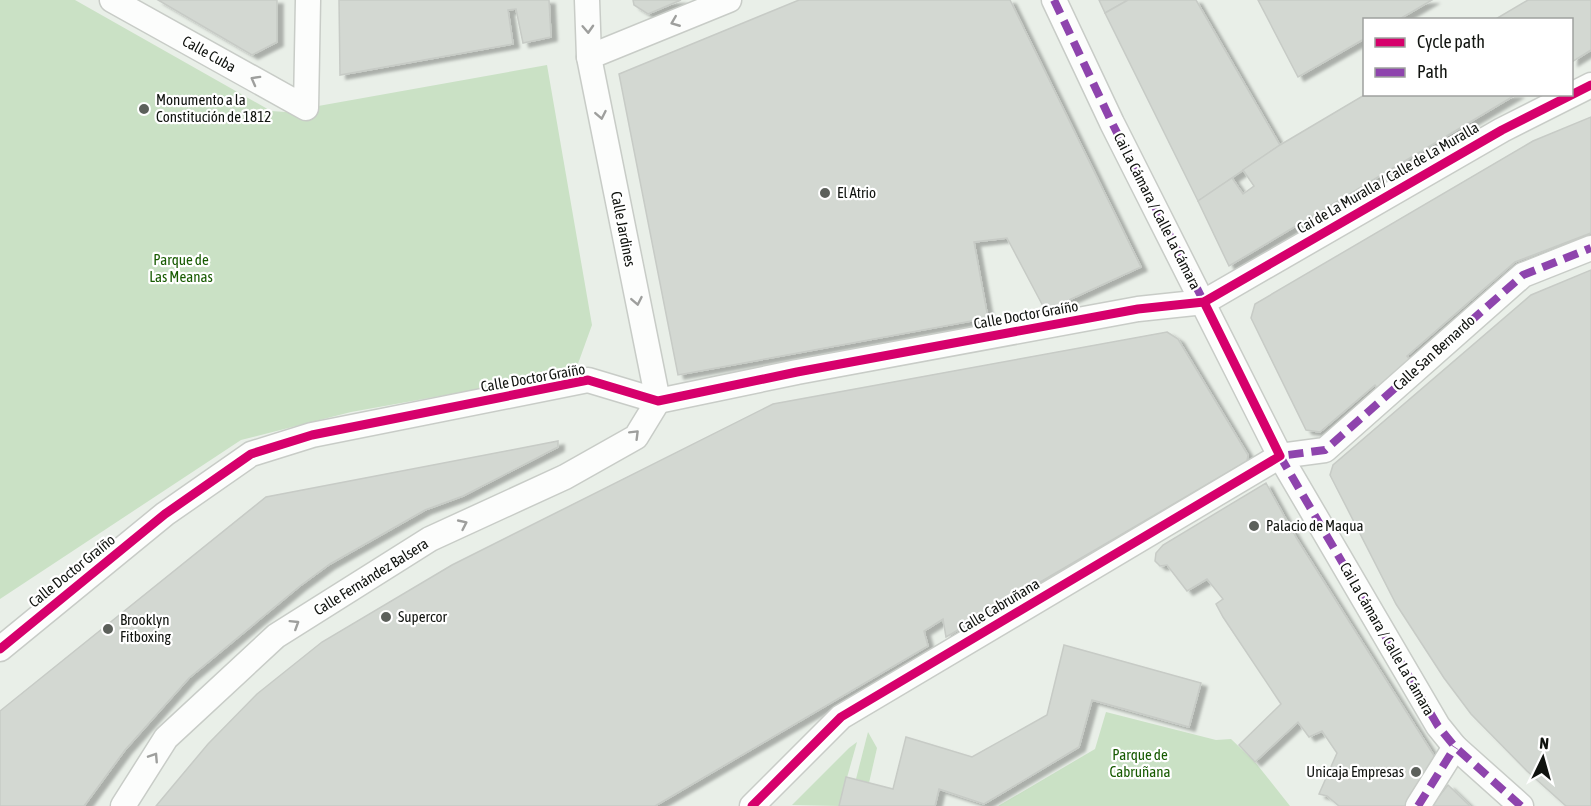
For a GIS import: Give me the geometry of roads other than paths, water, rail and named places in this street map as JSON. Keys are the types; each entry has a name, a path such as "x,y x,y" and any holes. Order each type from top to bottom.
{"street":[{"name":"Calle Cuba","path":"112,0 306,108 308,0"},
{"name":"Calle Jardines","path":"587,0 590,57 658,401"},
{"path":"590,57 729,0"},
{"name":"Cai La Cámara / Calle La Cámara","path":"1054,0 1112,123 1280,456 1438,726 1455,747 1521,806"},
{"name":"Cai de La Muralla / Calle de La Muralla","path":"1573,94 1591,85"},
{"name":"Cai de La Muralla / Calle de La Muralla","path":"1204,302 1498,132 1569,96"},
{"name":"Calle San Bernardo","path":"1280,456 1325,450 1523,275 1591,248"},
{"name":"Calle Doctor Graíño","path":"0,649 165,514 251,454 312,435 588,380 658,401 797,372 1126,311 1204,302"},
{"name":"Calle Fernández Balsera","path":"123,806 166,738 276,636 430,539 565,477 636,437 658,401"},
{"name":"Calle Cabruñana","path":"752,806 841,717 1280,456"},
{"name":"Calle Doctor Graíño","path":"0,629 8,630 36,620"},
{"path":"1418,806 1455,747"}],"place":[{"name":"Monumento a la Constitución de 1812","path":"144,109"},
{"name":"El Atrio","path":"825,193"},
{"name":"Palacio de Maqua","path":"1254,526"},
{"name":"Supercor","path":"386,617"},
{"name":"Brooklyn Fitboxing","path":"108,629"},
{"name":"Unicaja Empresas","path":"1416,772"}],"park label":[{"name":"Parque de Las Meanas","path":"181,268"},
{"name":"Parque de Cabruñana","path":"1140,764"}]}
